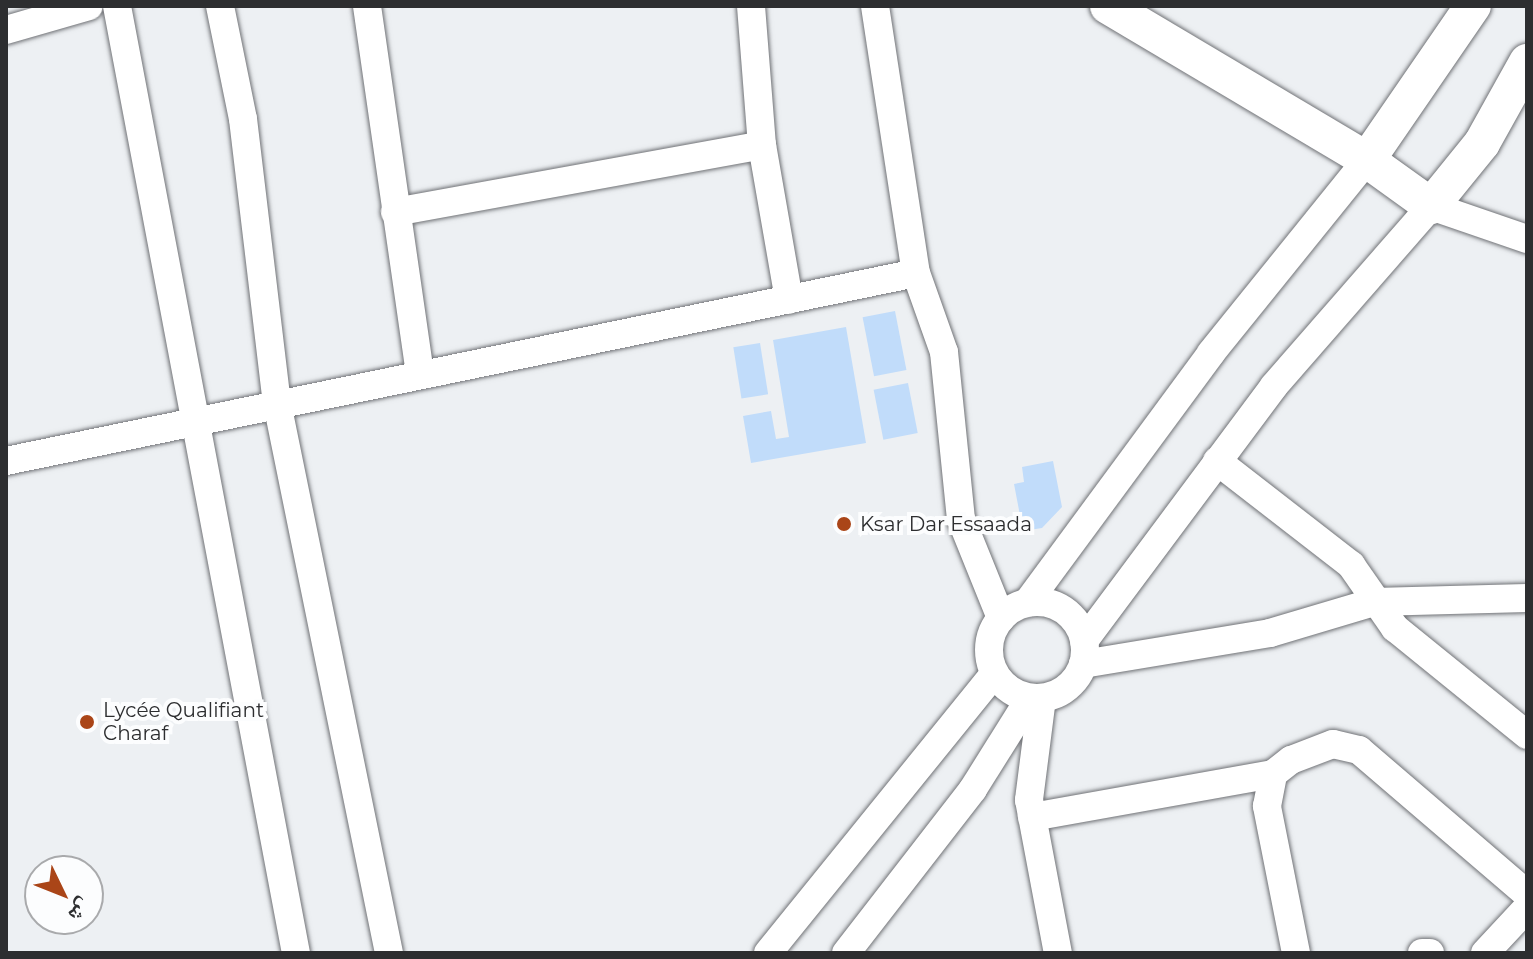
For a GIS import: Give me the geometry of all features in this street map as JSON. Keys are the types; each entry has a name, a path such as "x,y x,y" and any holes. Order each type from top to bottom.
{"street":[{"path":"6,30 89,6"},
{"path":"117,6 192,421 296,953"},
{"path":"220,6 243,119 277,403 389,953"},
{"path":"367,6 395,212 404,241 420,374"},
{"path":"751,6 762,145 789,300"},
{"path":"875,6 916,273 944,352 961,519 1001,618"},
{"path":"1108,6 1367,160 1431,206 1527,239"},
{"path":"1473,6 1367,160 1211,353 1027,603 1001,618 989,645 994,674 1009,690 1036,698 1063,691 1084,653 1217,461 1321,330 1431,206 1482,143 1527,62"},
{"path":"395,212 762,145"},
{"path":"6,461 916,273"},
{"path":"1217,461 1351,565 1395,628 1527,735"},
{"path":"1084,653 1257,635 1374,602 1527,598"},
{"path":"1027,603 1059,607 1075,621 1084,653"},
{"path":"768,953 994,674"},
{"path":"1036,698 1028,775 1032,817 1058,953"},
{"path":"846,953 973,789 1036,698"},
{"path":"1032,817 1273,774 1291,760 1333,744 1359,750 1527,894"},
{"path":"1273,774 1268,817 1296,953"},
{"path":"1485,953 1527,908"},
{"path":"1422,953 1430,953"}],"shaded area":[{"path":"895,311 906,370 874,376 863,317"},
{"path":"846,327 866,443 751,463 743,416 771,411 776,439 789,437 773,340"},
{"path":"760,343 768,394 741,399 733,347"},
{"path":"908,383 918,433 883,440 874,390"},
{"path":"1053,461 1062,507 1042,528 1023,531 1014,484 1024,482 1022,467"}],"place":[{"name":"Ksar Dar Essaada","path":"844,524"},
{"name":"Lycée Qualifiant Charaf","path":"87,722"}]}
